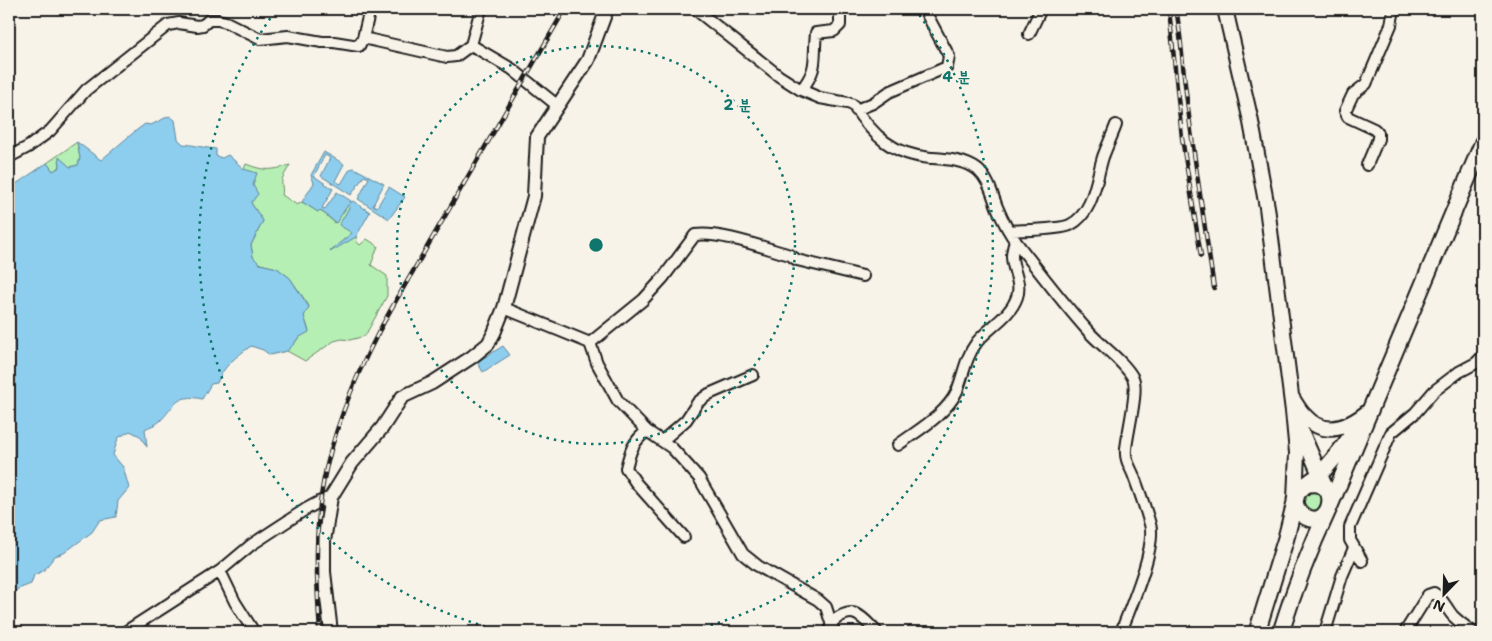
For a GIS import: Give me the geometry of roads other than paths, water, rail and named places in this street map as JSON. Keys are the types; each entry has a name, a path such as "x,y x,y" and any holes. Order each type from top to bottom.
{"main road":[{"path":"1225,9 1250,117 1267,207 1297,452 1295,499 1286,538 1257,632"},
{"path":"1281,632 1293,592 1313,541 1329,508 1483,142"},
{"path":"1290,396 1306,418 1315,425 1326,428 1338,429 1349,425 1370,410"},
{"path":"1293,411 1319,475 1330,496 1329,508 1322,517 1311,519 1305,517 1297,510 1295,499 1300,489 1319,475 1334,460 1370,410"},
{"path":"1305,485 1317,484 1327,491"}],"street":[{"path":"9,157 28,147 50,130 86,90 168,25 197,26 203,25 209,20 218,20 260,39 288,36 359,46 363,38 370,9"},
{"path":"363,38 447,57 456,56 471,45 481,9"},
{"path":"331,632 324,572 324,541 331,497 352,463 382,428 402,397 448,373 488,344 504,308 534,196 537,137 588,60 607,9"},
{"path":"695,9 779,76 801,90 820,98 848,102 853,105 880,139 898,150 928,158 962,163 977,170 987,180 1009,231 1015,240 1090,333 1124,366 1133,378 1135,384 1126,460 1132,470 1151,525 1151,536 1148,558 1121,632"},
{"path":"801,90 810,80 815,68 816,33 834,31 840,25 840,9"},
{"path":"856,110 873,103 889,92 946,68 950,56 924,9"},
{"path":"1029,34 1041,9"},
{"path":"1367,164 1378,139 1378,133 1374,129 1348,117 1345,111 1353,94 1366,84 1391,25 1394,9"},
{"path":"471,45 512,69 558,106"},
{"path":"1009,231 1070,225 1078,219 1088,206 1094,193 1103,158 1116,125"},
{"path":"590,344 643,300 663,278 695,235 705,234 740,241 790,255 797,260 863,276"},
{"path":"898,445 942,412 952,400 970,353 986,332 1002,320 1017,298 1020,288 1012,255 1015,240"},
{"path":"504,308 590,344 597,364 618,401 647,431 672,448 699,478 743,554 758,566 818,600 826,608 832,629"},
{"path":"1362,561 1350,540 1350,527 1391,433 1415,413 1434,391 1459,372 1476,363 1483,356"},
{"path":"662,441 686,420 698,402 709,394 753,375"},
{"path":"647,431 631,447 626,468 636,483 684,537"},
{"path":"125,632 220,571 251,545 306,509 331,497"},
{"path":"1325,632 1342,576 1354,548"},
{"path":"220,571 254,632"},
{"path":"1405,632 1428,595 1434,593 1440,596 1452,615 1459,622 1473,632"},
{"path":"832,629 841,614 848,612 862,617 877,632"}],"water":[{"path":"169,116 175,120 178,139 183,144 216,149 216,156 222,158 228,155 244,169 257,173 253,185 258,194 251,203 263,221 251,245 253,257 260,264 277,268 290,278 309,307 304,316 309,332 298,338 287,351 270,355 263,350 251,346 227,366 217,383 211,384 202,399 186,398 181,400 158,423 145,429 147,447 140,436 130,431 118,438 113,455 123,467 129,488 118,501 116,517 100,520 92,532 64,553 55,556 43,571 34,575 31,584 18,589 9,598 9,192 16,184 47,163 53,171 60,167 59,157 70,167 78,165 80,158 77,142 101,160 145,124 151,125"},
{"path":"324,152 344,164 335,181 341,184 350,169 354,168 384,184 373,205 377,207 389,187 405,197 389,219 358,199 369,178 364,176 351,195 321,176 330,158 325,155 314,176 333,189 322,208 325,209 337,192 351,201 350,203 353,201 370,212 356,237 330,252 352,233 339,225 350,206 348,205 336,223 320,210 318,212 302,202 314,183 311,175"},
{"path":"503,346 510,355 483,372 477,362"}],"railway":[{"path":"320,632 317,571 319,509 331,448 352,388 390,311 565,9"},
{"path":"1169,9 1182,138 1201,256"},
{"path":"1176,9 1214,288"}]}
